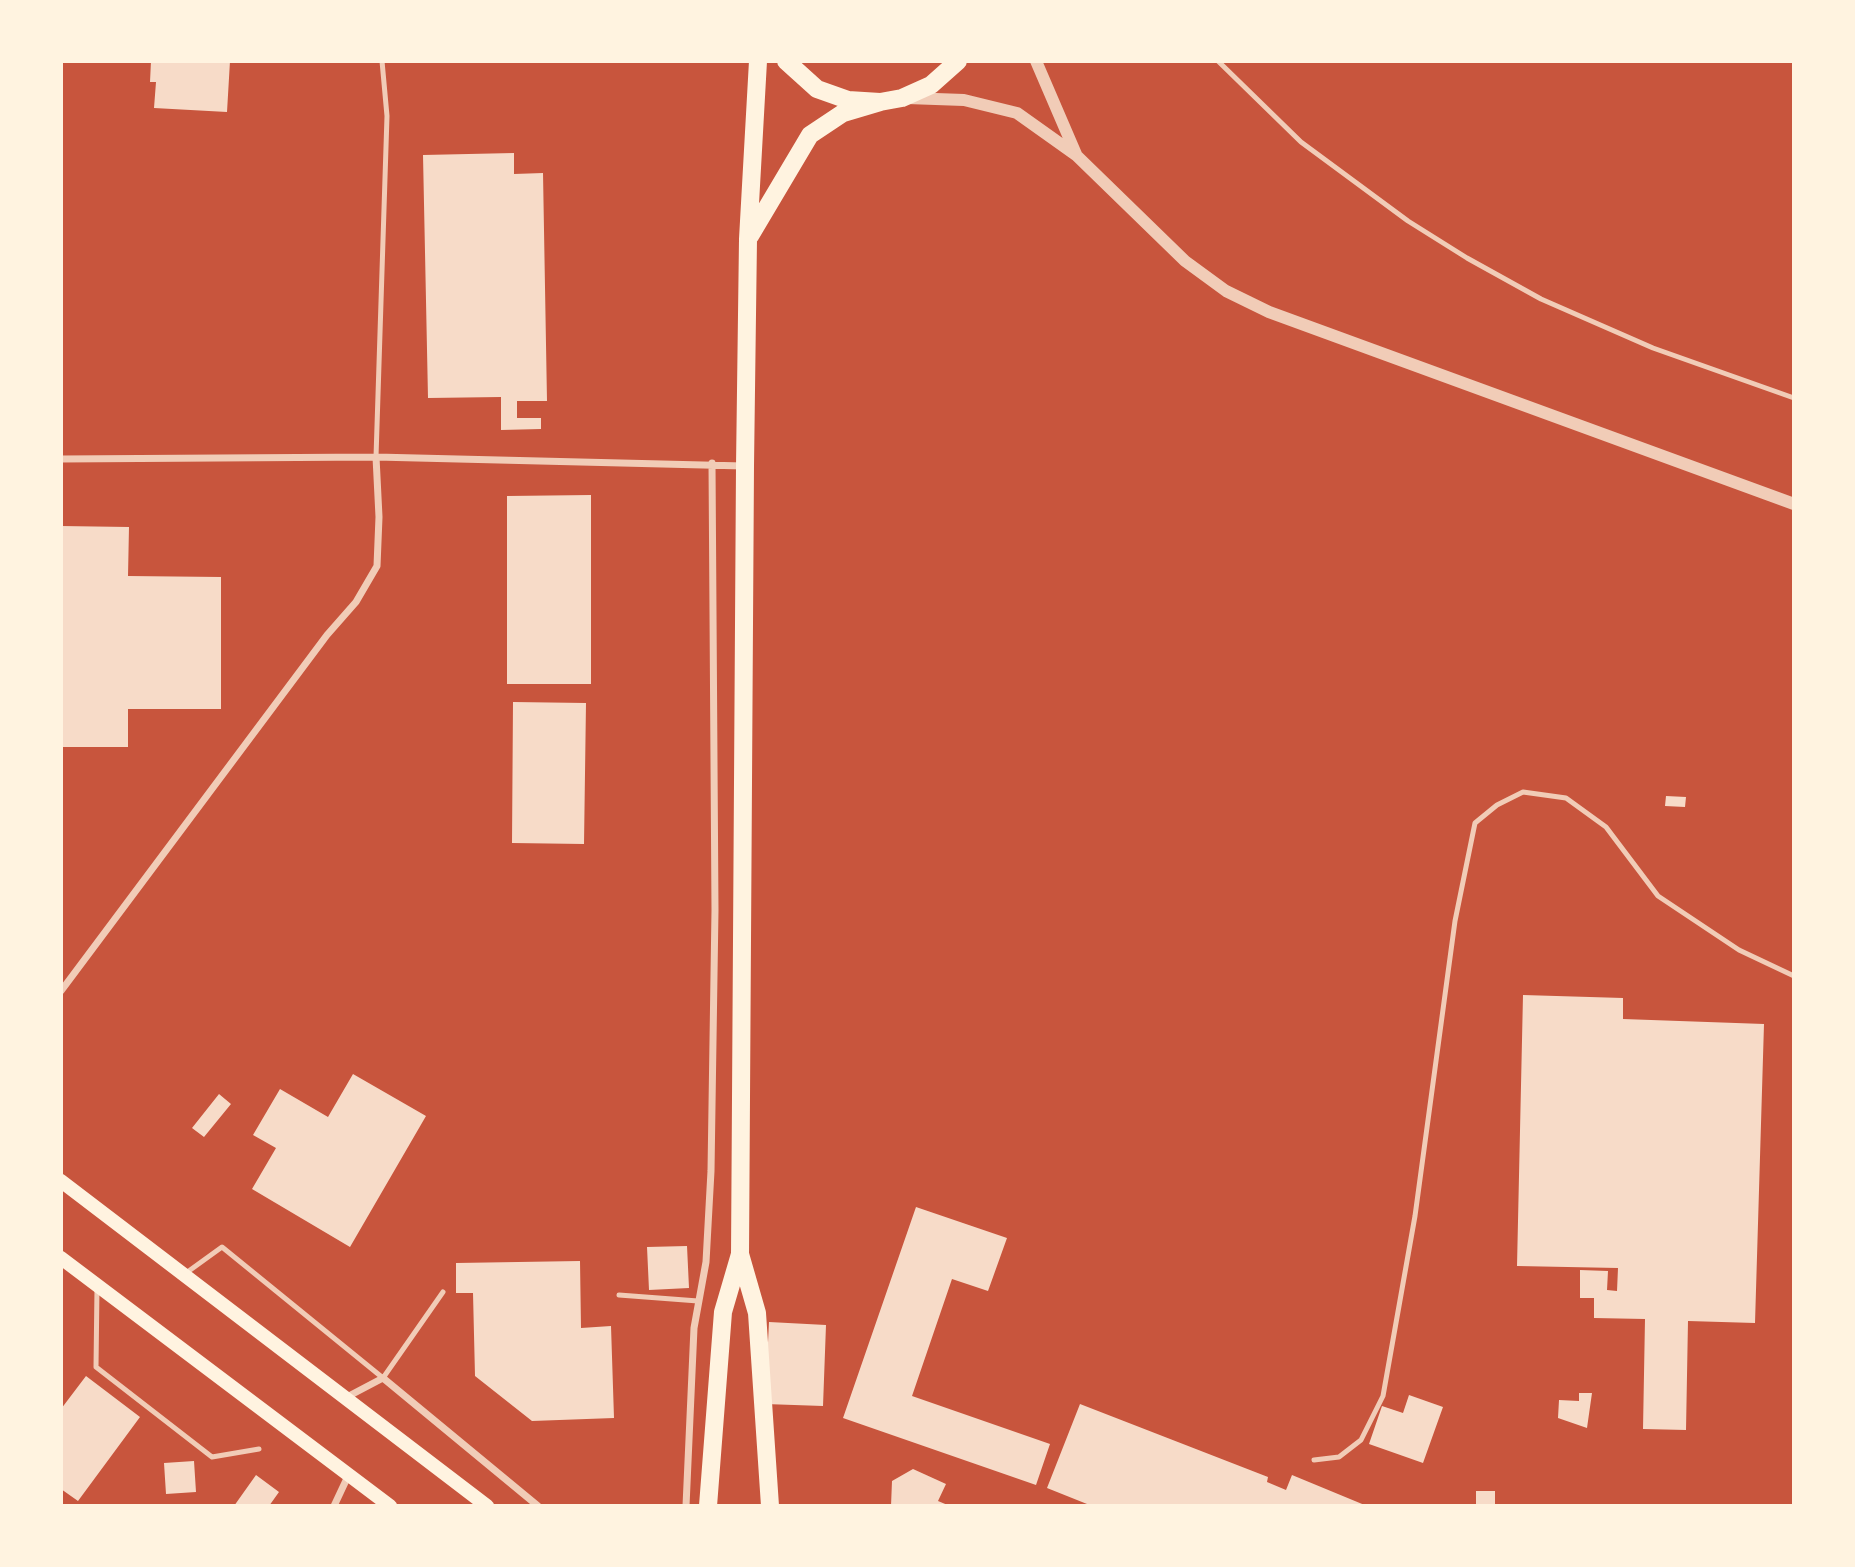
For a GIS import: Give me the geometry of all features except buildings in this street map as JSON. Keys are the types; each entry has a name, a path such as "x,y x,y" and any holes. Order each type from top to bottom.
{"main road":[{"path":"708,1506 723,1312 740,1254 748,239 758,61"},
{"path":"786,61 817,89 848,100 880,102"},
{"path":"748,239 810,135 843,113 902,98 931,85 958,61"},
{"path":"61,1181 487,1506"},
{"path":"740,1254 757,1313 770,1506"},
{"path":"61,1258 390,1506"}],"street":[{"path":"1036,61 1076,155"},
{"path":"902,98 964,100 1017,113 1076,155 1185,261 1226,291 1269,312 1794,504"},
{"path":"61,991 327,635 356,602 377,566 379,517 376,457"},
{"path":"61,459 376,457 712,463 745,466"},
{"path":"685,1506 694,1328 706,1262 711,1171 715,924 712,463"},
{"path":"345,1398 383,1378 538,1506"},
{"path":"334,1506 349,1473"}],"lane":[{"path":"376,457 387,116 382,61"},
{"path":"1219,61 1301,142 1408,221 1467,258 1541,299 1653,348 1794,398"},
{"path":"1314,1460 1339,1457 1361,1440 1383,1396 1415,1216 1455,921 1475,823 1497,805 1523,792 1566,798 1606,827 1658,896 1739,950 1794,976"},
{"path":"184,1275 222,1247 383,1378 443,1293"},
{"path":"97,1285 96,1367 212,1457 259,1449"},
{"path":"619,1295 698,1301"}]}
